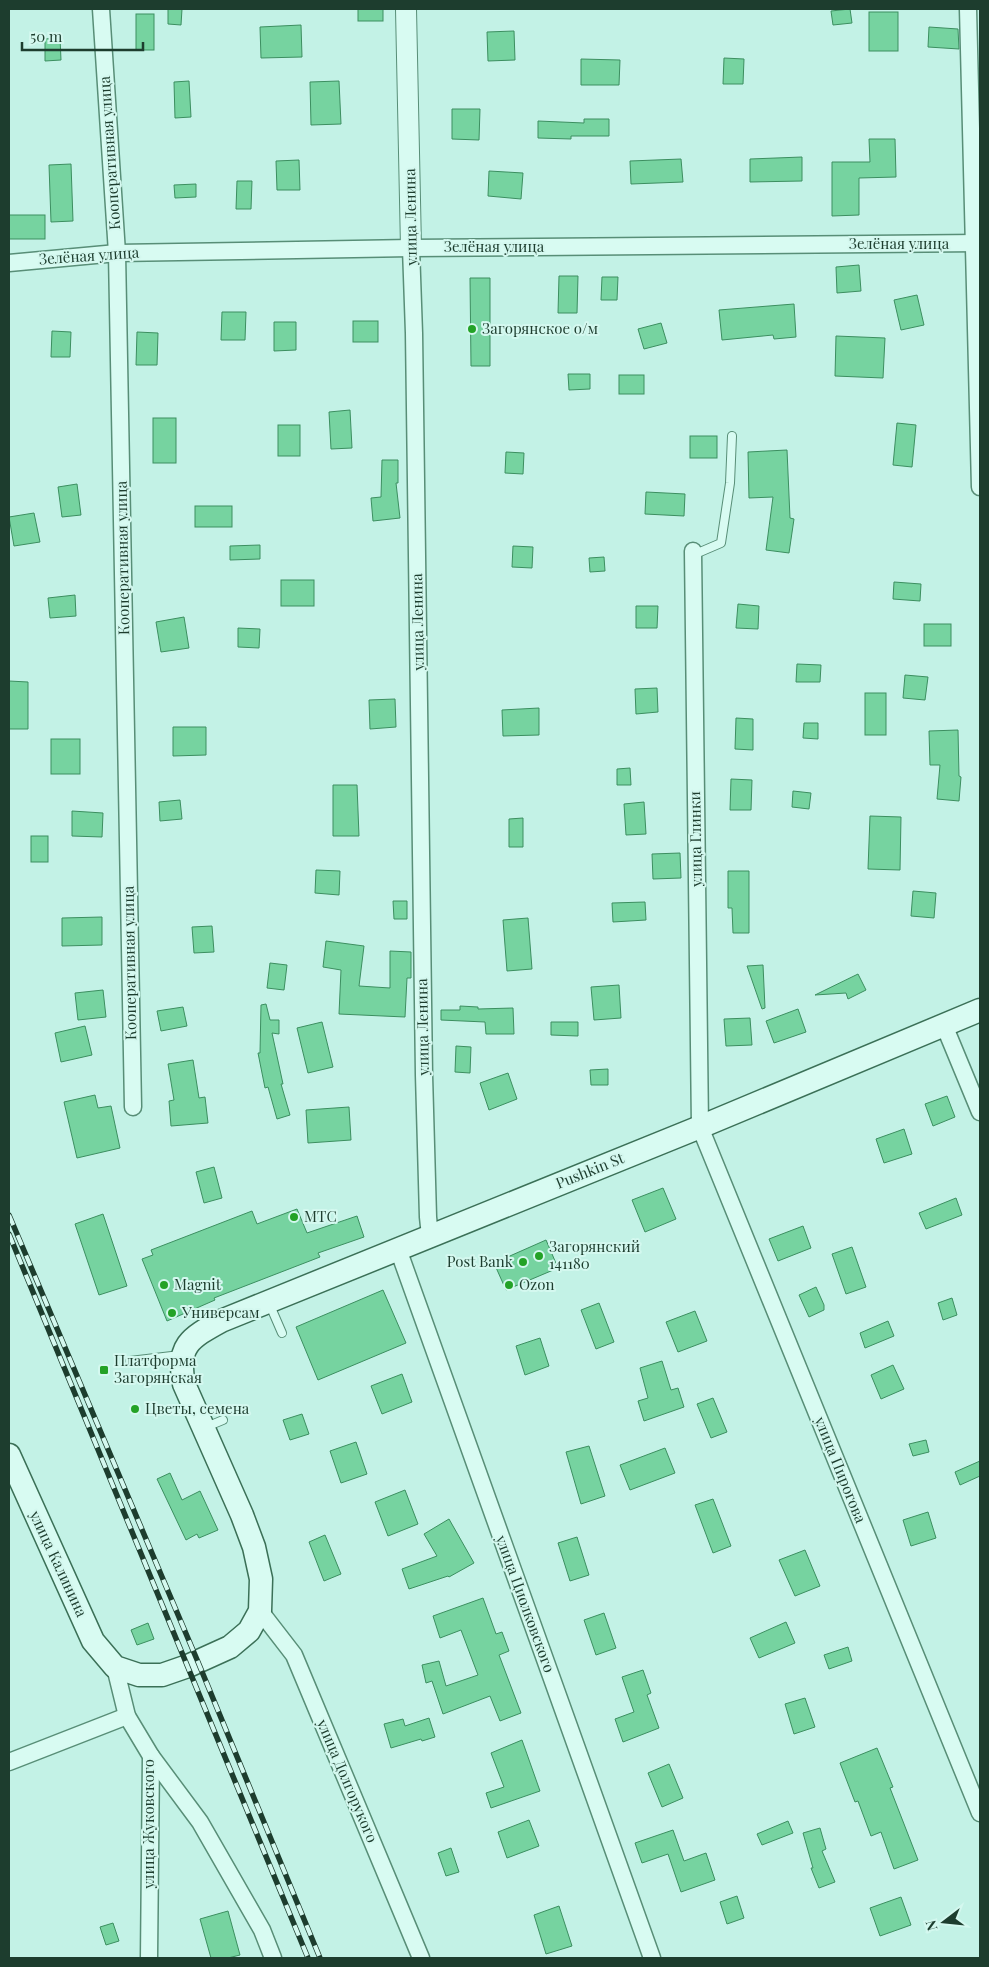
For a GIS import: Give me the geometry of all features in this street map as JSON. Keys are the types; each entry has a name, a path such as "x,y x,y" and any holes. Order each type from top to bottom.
{"main road":[{"name":"Pushkin St","path":"182,1354 200,1333 221,1321 700,1127 980,1010"},
{"path":"115,1667 139,1675 162,1675 188,1666 230,1647 249,1630 260,1611 261,1579 254,1547 213,1424 184,1384 181,1370 182,1354"},
{"name":"улица Калинина","path":"9,1456 17,1487 93,1641 115,1667"}],"street":[{"name":"Кооперативная улица","path":"101,9 117,253 133,1107"},
{"name":"улица Ленина","path":"406,9 414,333 424,1075 430,1236"},
{"path":"968,9 978,243 980,487"},
{"name":"Зелёная улица","path":"9,262 117,253 411,248 978,243"},
{"name":"улица Глинки","path":"692,551 700,1127"},
{"path":"944,1024 980,1112"},
{"name":"улица Пирогова","path":"700,1127 980,1813"},
{"name":"улица Циолковского","path":"398,1249 652,1958"},
{"name":"улица Долгорукого","path":"260,1611 294,1655 421,1958"},
{"name":"улица Жуковского","path":"115,1667 127,1716 152,1756 149,1958"},
{"path":"9,1762 127,1716"},
{"path":"152,1756 200,1822 262,1930 274,1958"}],"lane":[{"path":"692,551 700,552 721,544 730,483 732,436"},
{"path":"269,1302 282,1333"},
{"path":"130,1361 182,1354"}],"building":[{"path":"168,9 182,9 181,25 168,24"},
{"path":"358,9 383,9 383,21 358,21"},
{"path":"850,9 852,23 833,25 831,11"},
{"path":"869,12 898,12 898,51 869,51"},
{"path":"136,14 154,14 154,50 136,50"},
{"path":"301,25 302,57 261,58 260,27"},
{"path":"929,27 958,29 959,49 928,47"},
{"path":"514,31 515,60 488,61 487,32"},
{"path":"60,38 61,60 45,61 45,39"},
{"path":"724,58 744,59 743,84 723,84"},
{"path":"581,59 620,60 619,85 581,85"},
{"path":"189,81 191,117 175,118 174,82"},
{"path":"339,81 341,124 311,125 310,82"},
{"path":"452,109 480,109 479,140 452,139"},
{"path":"584,119 609,119 609,136 571,136 571,139 538,138 538,121 584,123"},
{"path":"869,139 895,139 896,177 859,178 859,215 832,216 832,162 870,162"},
{"path":"802,157 802,181 750,182 750,159"},
{"path":"681,159 683,182 631,184 630,161"},
{"path":"299,160 300,190 277,190 276,161"},
{"path":"71,164 73,221 51,222 49,165"},
{"path":"489,171 523,173 521,199 488,196"},
{"path":"237,181 252,181 251,209 236,209"},
{"path":"196,184 196,197 175,198 174,185"},
{"path":"9,215 45,215 45,239 9,239"},
{"path":"859,265 861,291 837,293 836,267"},
{"path":"559,276 578,276 577,313 558,313"},
{"path":"602,277 618,277 617,300 601,300"},
{"path":"470,278 490,278 490,366 471,366"},
{"path":"917,295 924,325 901,330 894,300"},
{"path":"794,304 796,337 774,339 773,335 722,340 719,310"},
{"path":"222,312 246,312 245,340 221,340"},
{"path":"353,321 378,321 378,342 353,342"},
{"path":"274,322 296,322 296,350 274,351"},
{"path":"661,323 667,343 644,349 638,329"},
{"path":"52,331 71,332 70,357 51,357"},
{"path":"137,332 158,333 157,365 136,365"},
{"path":"836,336 885,338 883,378 835,376"},
{"path":"568,374 590,374 590,389 569,390"},
{"path":"619,375 644,375 644,394 619,394"},
{"path":"350,410 352,448 331,449 329,412"},
{"path":"153,418 176,418 176,463 153,463"},
{"path":"897,423 916,425 912,467 893,465"},
{"path":"278,425 300,425 300,456 278,456"},
{"path":"690,436 717,436 717,458 690,458"},
{"path":"787,450 790,518 794,519 789,553 766,550 773,497 749,498 748,452"},
{"path":"506,452 524,453 523,474 505,473"},
{"path":"382,460 398,460 398,483 396,483 400,518 373,521 371,498 381,497"},
{"path":"77,484 81,515 62,517 58,487"},
{"path":"646,492 685,494 684,516 645,514"},
{"path":"195,506 232,506 232,527 195,527"},
{"path":"34,513 40,542 14,546 9,517"},
{"path":"260,545 260,559 230,560 230,546"},
{"path":"513,546 533,547 532,568 512,567"},
{"path":"604,557 605,571 590,572 589,558"},
{"path":"281,580 314,580 314,606 281,606"},
{"path":"894,582 921,584 920,601 893,599"},
{"path":"75,595 76,616 50,618 48,598"},
{"path":"738,604 759,606 758,629 736,628"},
{"path":"636,606 658,606 657,628 636,628"},
{"path":"184,617 189,648 161,652 156,622"},
{"path":"924,624 951,624 951,646 924,646"},
{"path":"238,628 260,629 259,648 238,647"},
{"path":"797,664 821,665 820,682 796,682"},
{"path":"905,675 928,677 925,700 903,698"},
{"path":"9,681 28,682 28,729 9,729"},
{"path":"657,688 658,712 636,714 635,689"},
{"path":"865,693 886,693 886,735 865,735"},
{"path":"395,699 396,727 370,729 369,700"},
{"path":"539,708 539,735 503,736 502,710"},
{"path":"736,718 753,719 753,750 735,749"},
{"path":"804,723 818,723 818,739 803,738"},
{"path":"173,727 206,727 206,755 173,756"},
{"path":"958,730 959,776 961,777 959,801 937,799 940,765 930,765 929,731"},
{"path":"51,739 80,739 80,774 51,774"},
{"path":"630,768 631,785 617,785 617,769"},
{"path":"731,779 752,780 751,810 730,810"},
{"path":"333,785 357,785 359,836 333,836"},
{"path":"793,791 811,793 809,809 792,807"},
{"path":"180,800 182,819 160,821 159,802"},
{"path":"644,802 646,834 626,835 624,804"},
{"path":"72,811 103,813 102,837 72,836"},
{"path":"870,816 901,817 900,870 868,869"},
{"path":"523,818 523,847 509,847 509,819"},
{"path":"31,836 48,836 48,862 31,862"},
{"path":"680,853 681,878 653,879 652,854"},
{"path":"316,870 340,871 339,895 315,893"},
{"path":"728,871 749,871 749,933 733,933 732,908 728,908"},
{"path":"913,891 936,893 934,918 911,916"},
{"path":"393,901 407,901 407,919 394,919"},
{"path":"645,902 646,920 613,922 612,903"},
{"path":"102,917 102,945 62,946 62,918"},
{"path":"528,918 532,969 507,971 503,920"},
{"path":"212,926 214,952 194,953 192,927"},
{"path":"326,941 364,946 359,986 390,988 390,951 411,952 411,978 407,978 405,1017 339,1014 341,970 323,967"},
{"path":"270,963 287,965 284,990 267,988"},
{"path":"763,965 765,1008 762,1009 747,966"},
{"path":"858,974 866,990 848,999 846,993 815,995"},
{"path":"619,985 621,1018 594,1020 591,987"},
{"path":"103,990 106,1017 78,1020 75,993"},
{"path":"266,1004 270,1020 279,1020 279,1034 272,1033 283,1084 281,1084 290,1115 277,1119 268,1087 265,1088 258,1053 260,1053 261,1005"},
{"path":"460,1006 478,1007 478,1009 513,1008 514,1034 486,1034 485,1022 441,1020 441,1010 460,1010"},
{"path":"183,1007 187,1026 161,1031 157,1011"},
{"path":"798,1009 806,1032 774,1043 766,1021"},
{"path":"750,1018 752,1045 726,1046 724,1019"},
{"path":"322,1022 333,1067 308,1073 297,1028"},
{"path":"551,1022 578,1022 578,1036 551,1035"},
{"path":"85,1026 92,1055 61,1062 55,1033"},
{"path":"456,1046 471,1047 470,1073 455,1072"},
{"path":"193,1060 199,1098 205,1097 208,1123 171,1126 169,1101 174,1100 168,1064"},
{"path":"608,1069 608,1085 591,1085 590,1070"},
{"path":"508,1073 517,1099 489,1110 480,1083"},
{"path":"95,1095 98,1108 111,1106 120,1148 77,1158 64,1102"},
{"path":"947,1096 955,1117 933,1126 925,1104"},
{"path":"349,1107 351,1140 308,1143 306,1110"},
{"path":"904,1129 912,1154 884,1163 876,1139"},
{"path":"214,1167 222,1198 204,1203 196,1172"},
{"path":"663,1188 676,1219 645,1232 632,1200"},
{"path":"956,1198 962,1215 926,1229 919,1213"},
{"path":"297,1209 307,1233 357,1216 364,1237 318,1253 320,1257 214,1298 215,1300 167,1321 142,1259 153,1255 151,1250 252,1211 257,1224"},
{"path":"103,1214 127,1286 99,1295 75,1224"},
{"path":"803,1226 811,1248 778,1261 769,1239"},
{"path":"546,1240 558,1268 506,1290 494,1263"},
{"path":"852,1247 866,1287 846,1294 832,1254"},
{"path":"816,1287 824,1305 824,1310 809,1317 799,1295"},
{"path":"383,1290 406,1343 318,1380 296,1327"},
{"path":"952,1298 957,1315 943,1320 938,1303"},
{"path":"599,1303 614,1342 596,1349 581,1310"},
{"path":"695,1311 707,1341 678,1352 666,1322"},
{"path":"888,1321 894,1336 865,1348 860,1333"},
{"path":"540,1338 549,1366 525,1375 516,1346"},
{"path":"662,1361 671,1390 678,1388 684,1407 644,1421 638,1401 648,1398 640,1368"},
{"path":"893,1365 904,1389 881,1399 871,1375"},
{"path":"402,1374 412,1402 382,1414 371,1386"},
{"path":"713,1398 727,1432 711,1438 697,1404"},
{"path":"302,1414 309,1434 290,1440 283,1420"},
{"path":"926,1440 929,1452 913,1456 909,1444"},
{"path":"356,1442 367,1474 341,1483 330,1451"},
{"path":"589,1446 605,1496 581,1504 566,1452"},
{"path":"665,1448 675,1473 630,1490 620,1465"},
{"path":"980,1461 980,1476 960,1485 955,1472"},
{"path":"170,1473 182,1500 200,1491 218,1530 199,1538 197,1534 186,1540 157,1479"},
{"path":"405,1490 418,1524 388,1536 375,1502"},
{"path":"713,1499 731,1546 713,1553 695,1505"},
{"path":"928,1512 936,1538 911,1546 903,1520"},
{"path":"449,1519 474,1563 449,1577 409,1589 402,1569 437,1556 424,1534"},
{"path":"325,1535 341,1574 324,1581 309,1542"},
{"path":"577,1537 589,1575 570,1581 558,1543"},
{"path":"805,1550 820,1586 795,1596 779,1560"},
{"path":"483,1598 496,1634 502,1632 509,1651 499,1655 521,1713 500,1721 490,1696 443,1714 432,1681 426,1683 422,1665 439,1661 446,1686 478,1675 461,1630 440,1638 433,1616"},
{"path":"604,1613 616,1648 596,1655 584,1620"},
{"path":"786,1622 795,1643 759,1658 750,1638"},
{"path":"148,1623 154,1639 137,1645 131,1630"},
{"path":"848,1647 852,1661 829,1669 824,1655"},
{"path":"643,1670 651,1693 647,1695 659,1728 623,1742 615,1719 634,1712 622,1677"},
{"path":"805,1698 815,1727 794,1734 785,1704"},
{"path":"429,1718 435,1737 391,1748 384,1724 403,1719 405,1726"},
{"path":"522,1740 540,1791 491,1808 486,1793 504,1787 491,1753"},
{"path":"877,1748 893,1787 890,1788 918,1860 894,1869 881,1832 871,1836 858,1801 855,1802 840,1763"},
{"path":"669,1764 683,1798 662,1807 648,1773"},
{"path":"529,1820 539,1846 507,1858 498,1832"},
{"path":"788,1821 793,1833 762,1845 757,1834"},
{"path":"820,1828 826,1849 822,1851 835,1882 819,1888 811,1868 813,1868 803,1833"},
{"path":"673,1830 684,1861 706,1853 715,1880 681,1892 668,1854 642,1863 635,1843"},
{"path":"451,1848 459,1872 446,1876 438,1853"},
{"path":"737,1896 744,1918 727,1924 720,1902"},
{"path":"901,1897 911,1925 880,1936 870,1908"},
{"path":"559,1906 572,1946 546,1954 534,1915"},
{"path":"228,1911 240,1955 228,1958 211,1958 200,1919"},
{"path":"113,1923 119,1941 106,1945 100,1927"}],"railway":[{"path":"9,1215 198,1662 320,1958"},
{"path":"9,1234 308,1958"}],"place":[{"name":"Загорянское о/м","path":"472,329"},
{"name":"МТС","path":"294,1217"},
{"name":"Загорянский 141180","path":"539,1256"},
{"name":"Post Bank","path":"523,1262"},
{"name":"Magnit","path":"164,1285"},
{"name":"Ozon","path":"509,1285"},
{"name":"Универсам","path":"172,1313"},
{"name":"Платформа Загорянская","path":"104,1370"},
{"name":"Цветы, семена","path":"135,1409"}]}
